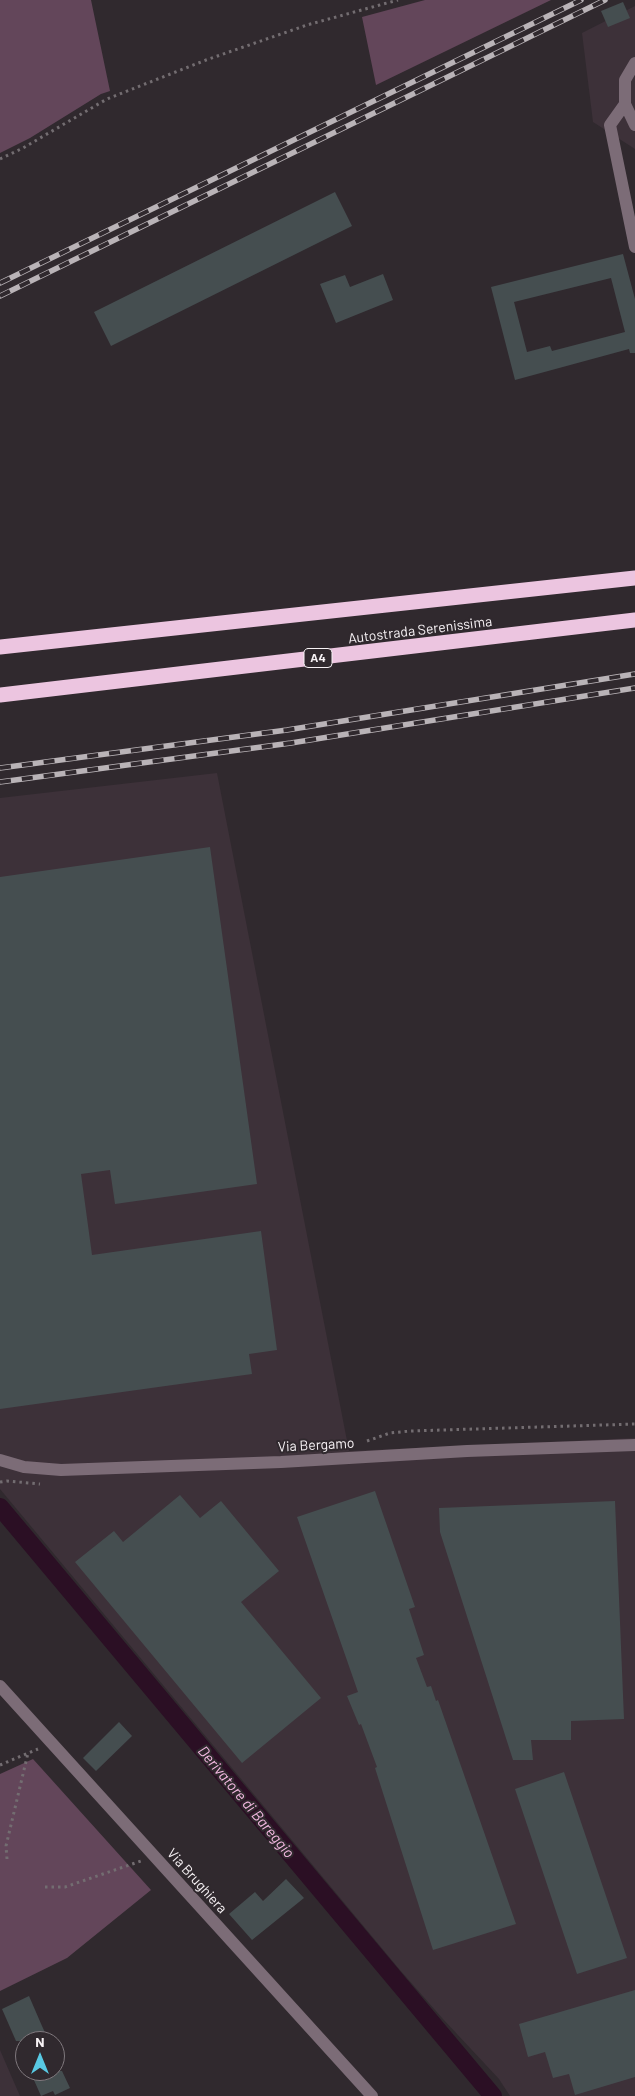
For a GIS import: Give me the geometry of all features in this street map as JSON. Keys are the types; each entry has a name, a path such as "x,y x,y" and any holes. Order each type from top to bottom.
{"highway":[{"name":"Autostrada Serenissima","path":"0,647 635,578"},
{"name":"Autostrada Serenissima","path":"0,695 635,620"}],"street":[{"path":"635,63 625,80 625,104 635,125"},
{"path":"625,104 610,125 635,247"},
{"name":"Via Bergamo","path":"0,1460 24,1467 61,1470 281,1462 467,1451 635,1445"},
{"name":"Via Brughiera","path":"0,1686 372,2096"}],"path":[{"path":"0,159 23,148 107,99 206,60 307,25 398,0"},
{"path":"0,1766 52,1743"},
{"path":"7,1858 6,1846 28,1753"},
{"path":"46,1887 65,1887 154,1856"}],"shaded area":[{"path":"0,0 91,0 110,91 101,94 30,138 0,153"},
{"path":"425,0 551,0 376,85 362,17"},
{"path":"635,6 635,149 593,122 582,33"},
{"path":"217,773 349,1451 635,1438 635,2096 510,2096 499,2079 400,1970 0,1489 0,798"},
{"path":"33,1759 151,1890 67,1958 0,1991 0,1774"},
{"path":"0,2050 20,2096 0,2096"}],"building":[{"path":"623,2 630,18 608,27 601,11"},
{"path":"335,192 352,226 111,346 94,312"},
{"path":"623,254 635,299 635,353 630,353 629,349 515,380 491,287","holes":["611,278 625,332 552,351 550,346 527,352 514,302"]},
{"path":"383,274 393,300 336,323 320,284 345,275 350,287"},
{"path":"210,847 257,1184 115,1204 110,1170 81,1174 92,1255 261,1231 277,1350 249,1354 252,1374 0,1409 0,877"},
{"path":"375,1491 415,1607 409,1609 424,1655 416,1658 427,1687 431,1686 436,1701 438,1700 516,1924 433,1950 375,1768 377,1767 361,1724 359,1725 347,1696 358,1692 297,1517"},
{"path":"180,1495 200,1518 221,1501 279,1571 241,1602 321,1698 242,1763 75,1562 114,1531 123,1542"},
{"path":"615,1501 624,1719 571,1721 571,1740 531,1740 533,1760 513,1760 440,1532 439,1508"},
{"path":"119,1722 132,1736 96,1771 83,1758"},
{"path":"564,1772 627,1958 577,1974 515,1789"},
{"path":"286,1879 304,1898 252,1940 229,1914 255,1892 263,1901"},
{"path":"635,1990 635,2077 575,2095 569,2074 553,2078 545,2052 528,2057 519,2024"},
{"path":"29,1996 45,2031 15,2031 15,2039 2,2009"},
{"path":"65,2077 70,2088 55,2095 53,2091 41,2096 34,2081 65,2081"}],"waterway":[{"name":"Derivatore di Bareggio","path":"0,1507 493,2096"}],"railway":[{"path":"0,283 581,0"},
{"path":"0,296 605,0"},
{"path":"0,768 287,730 635,674"},
{"path":"0,782 291,743 635,688"}]}
